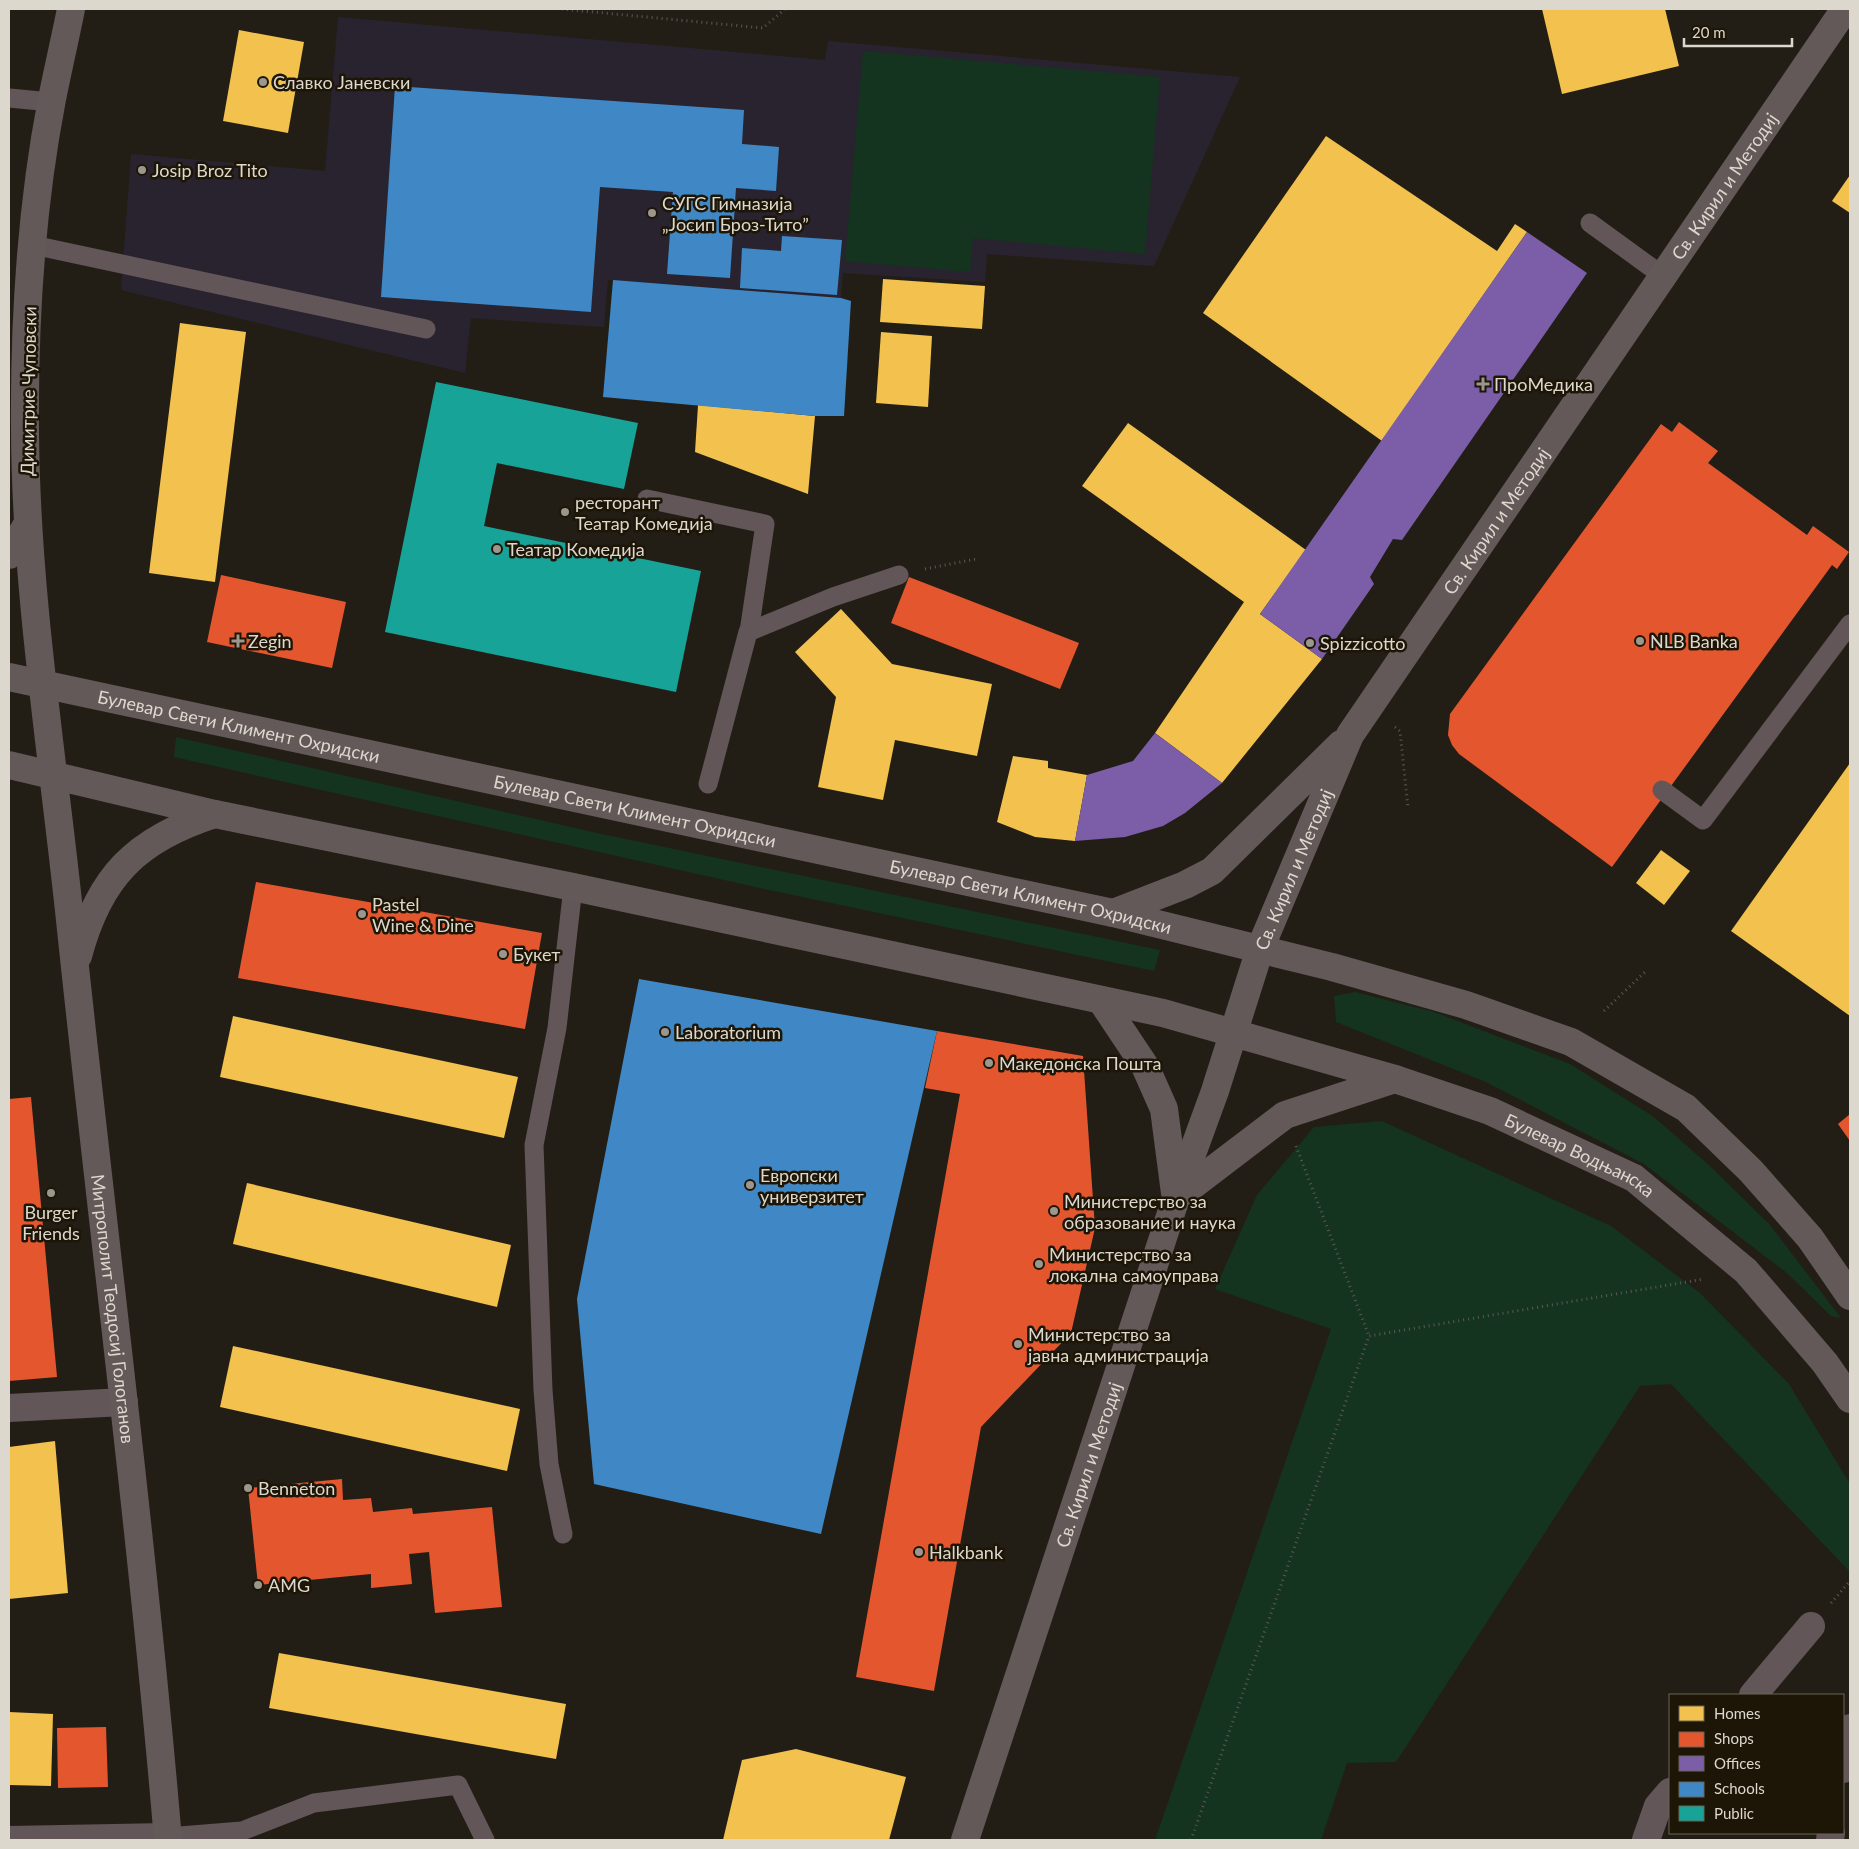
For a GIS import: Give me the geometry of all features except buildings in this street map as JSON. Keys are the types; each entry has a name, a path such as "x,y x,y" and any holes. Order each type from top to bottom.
{"street":[{"name":"Димитрие Чуповски","path":"54,776 28,523 25,422 27,330 33,245 51,102 72,9"},
{"name":"Св. Кирил и Методиј","path":"965,1840 1176,1198 1215,1091 1260,949 1350,735 1845,9"},
{"path":"9,555 28,523"},
{"name":"Булевар Свети Климент Охридски","path":"9,677 1113,912 1260,949"},
{"path":"1113,912 1185,885 1212,871 1350,735"},
{"path":"9,765 215,814 573,887 1163,1013 1233,1032"},
{"name":"Митрополит Теодосиј Гологанов","path":"54,776 124,1402 167,1839"},
{"path":"75,967 85,930 101,896 126,862 150,842 181,825 215,814"},
{"path":"1260,949 1466,1005 1571,1042 1686,1108 1751,1171 1810,1238 1850,1296"},
{"path":"1101,1000 1145,1066 1164,1109 1176,1198 1285,1115 1395,1079"},
{"name":"Булевар Водњанска","path":"1233,1032 1395,1079 1490,1111 1634,1178 1746,1271 1825,1363 1850,1399"},
{"path":"9,1408 124,1402"},
{"path":"1754,1694 1811,1626"},
{"path":"1844,1763 1850,1728"},
{"path":"1646,1840 1658,1806 1669,1793"},
{"path":"9,1840 167,1839"}],"lane":[{"path":"9,98 51,102"},
{"path":"1590,223 1663,276"},
{"path":"33,245 426,329"},
{"path":"647,499 765,524 749,632 708,784"},
{"path":"749,632 833,597 898,575"},
{"path":"1662,790 1703,820 1850,624"},
{"path":"563,1534 549,1464 544,1399 534,1145 557,1028 573,887"},
{"path":"167,1839 242,1831 314,1803 458,1785 485,1840"}],"path":[{"path":"562,9 763,28 785,9"},
{"path":"898,575 976,559"},
{"path":"1370,706 1400,731 1408,808"},
{"path":"1604,1011 1646,971"},
{"path":"1192,1840 1369,1336 1285,1115"},
{"path":"1369,1336 1746,1271"}],"shaded area":[{"name":"СУГС Гимназија „Јосип Броз-Тито”","path":"338,17 825,60 828,41 1240,77 1154,266 987,254 985,282 843,273 841,298 608,280 604,327 471,318 465,373 121,290 131,154 325,171"}],"green space":[{"path":"863,51 1160,77 1145,254 973,238 970,272 845,261"},
{"path":"176,737 597,833 1160,950 1154,971 760,888 174,757"},
{"path":"1355,992 1434,1012 1570,1064 1654,1117 1711,1167 1770,1225 1841,1318 1831,1316 1787,1273 1644,1164 1486,1082 1336,1022 1334,996"},
{"path":"1382,1121 1611,1226 1700,1293 1789,1384 1850,1484 1850,1572 1671,1384 1640,1386 1396,1762 1347,1763 1321,1840 1155,1840 1331,1329 1215,1289 1257,1195 1314,1127"}],"place":[{"name":"Славко Јаневски","path":"263,82"},
{"name":"Josip Broz Tito","path":"142,170"},
{"name":"СУГС Гимназија „Јосип Броз-Тито”","path":"652,213"},
{"name":"ПроМедика","path":"1483,384"},
{"name":"ресторант Театар Комедија","path":"565,512"},
{"name":"Театар Комедија","path":"497,549"},
{"name":"Zegin","path":"238,641"},
{"name":"NLB Banka","path":"1640,641"},
{"name":"Spizzicotto","path":"1310,643"},
{"name":"Pastel Wine & Dine","path":"362,914"},
{"name":"Букет","path":"503,954"},
{"name":"Laboratorium","path":"665,1032"},
{"name":"Македонска Пошта","path":"989,1063"},
{"name":"Европски универзитет","path":"750,1185"},
{"name":"Burger Friends","path":"51,1193"},
{"name":"Министерство за образование и наука","path":"1054,1211"},
{"name":"Министерство за локална самоуправа","path":"1039,1264"},
{"name":"Министерство за јавна администрација","path":"1018,1344"},
{"name":"Benneton","path":"248,1488"},
{"name":"Halkbank","path":"919,1552"},
{"name":"AMG","path":"258,1585"}]}
